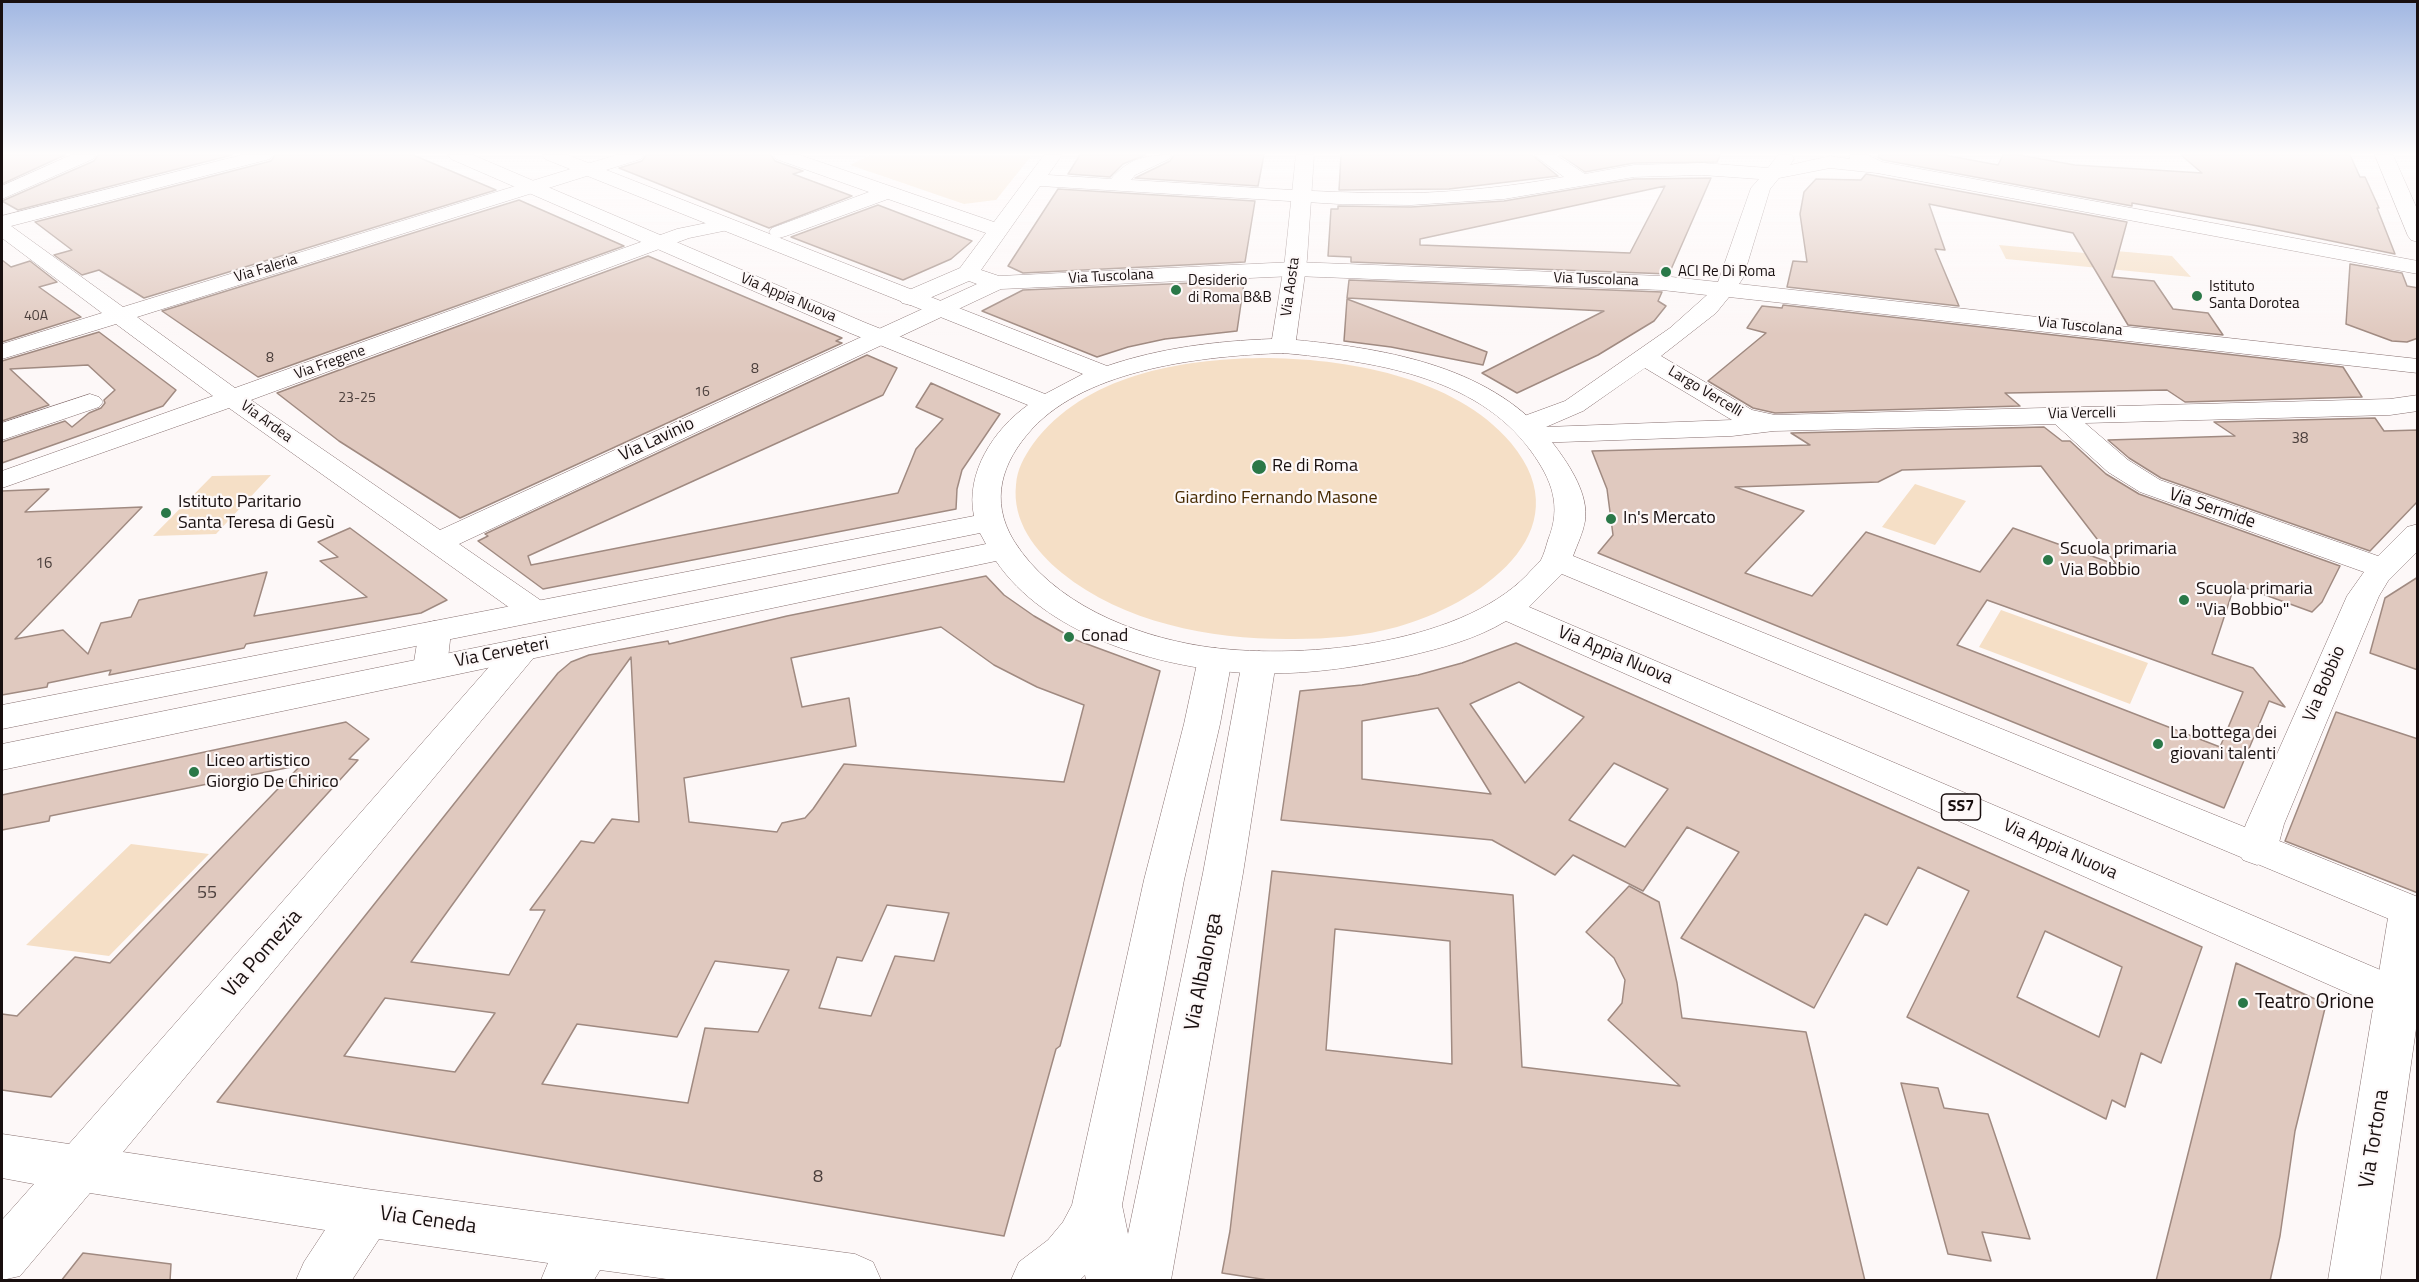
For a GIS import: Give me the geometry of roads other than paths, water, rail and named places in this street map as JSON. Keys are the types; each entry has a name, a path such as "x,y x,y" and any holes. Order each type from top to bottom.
{"street":[{"path":"2,222 30,215"},
{"name":"Via Faleria","path":"2,352 444,215"},
{"name":"Via Appia Nuova","path":"592,215 878,336 1048,404"},
{"path":"700,215 1107,375"},
{"path":"779,232 825,215"},
{"path":"953,215 999,231"},
{"path":"910,298 968,273 1011,215"},
{"name":"Via Aosta","path":"1283,346 1299,215"},
{"path":"1528,430 1568,409 1687,326 1732,278 1752,215"},
{"path":"2136,215 2418,268"},
{"path":"2413,215 2418,236"},
{"name":"Via Fregene","path":"2,480 691,231 726,225"},
{"name":"Via Ardea","path":"2,229 232,398 535,611"},
{"name":"Via Tuscolana","path":"997,283 1294,269 1662,283 2418,366"},
{"path":"968,273 997,283"},
{"name":"Via Lavinio","path":"436,543 878,336 997,283"},
{"path":"1283,346 1346,352 1429,373 1487,398 1506,410 1528,430 1556,468 1569,501 1569,528 1556,560 1537,584 1504,608 1457,632 1397,650 1318,661 1259,662 1215,659 1175,651 1132,638 1072,612 1037,588 1020,572 996,536 986,494 995,460 1008,440 1024,423 1048,404 1107,375 1154,360 1195,351 1283,346"},
{"name":"Largo Vercelli","path":"1644,357 1740,414 1774,423"},
{"path":"2,432 90,402"},
{"name":"Via Vercelli","path":"1774,423 2390,407 2418,403"},
{"name":"Via Sermide","path":"2060,414 2118,466 2150,486 2383,568"},
{"name":"Largo Vercelli","path":"1528,430 1732,428 1774,423"},
{"name":"Via Bobbio","path":"2257,850 2265,824 2363,596 2383,568 2418,533"},
{"name":"Via Cerveteri","path":"2,717 535,611 996,536"},
{"name":"Via Cerveteri","path":"2,757 523,649 996,536"},
{"path":"1556,560 2414,914"},
{"name":"Via Appia Nuova","path":"1504,608 2408,1002"},
{"path":"430,668 435,631"},
{"name":"Via Pomezia","path":"2,1258 523,649"},
{"path":"1037,1281 1066,1258 1083,1240 1097,1205 1164,880 1202,724 1215,659"},
{"name":"Via Albalonga","path":"1145,1281 1223,873 1259,662"},
{"name":"Via Tortona","path":"2354,1281 2408,1002 2414,914"},
{"name":"Via Ceneda","path":"2,1156 367,1213 576,1262 855,1281"},
{"path":"1097,1205 1112,1281"},
{"path":"322,1281 367,1213"}],"place":[{"name":"ACI Re Di Roma","path":"1666,272"},
{"name":"Desiderio di Roma B&B","path":"1176,290"},
{"name":"Istituto Santa Dorotea","path":"2197,296"},
{"name":"Re di Roma","path":"1259,467"},
{"name":"Istituto Paritario Santa Teresa di Gesù","path":"166,513"},
{"name":"In's Mercato","path":"1611,519"},
{"name":"Scuola primaria Via Bobbio","path":"2048,560"},
{"name":"Scuola primaria \"Via Bobbio\"","path":"2184,600"},
{"name":"Conad","path":"1069,637"},
{"name":"La bottega dei giovani talenti","path":"2158,744"},
{"name":"Liceo artistico Giorgio De Chirico","path":"194,772"},
{"name":"Teatro Orione","path":"2243,1003"}],"park label":[{"name":"Giardino Fernando Masone","path":"1276,499"}]}
